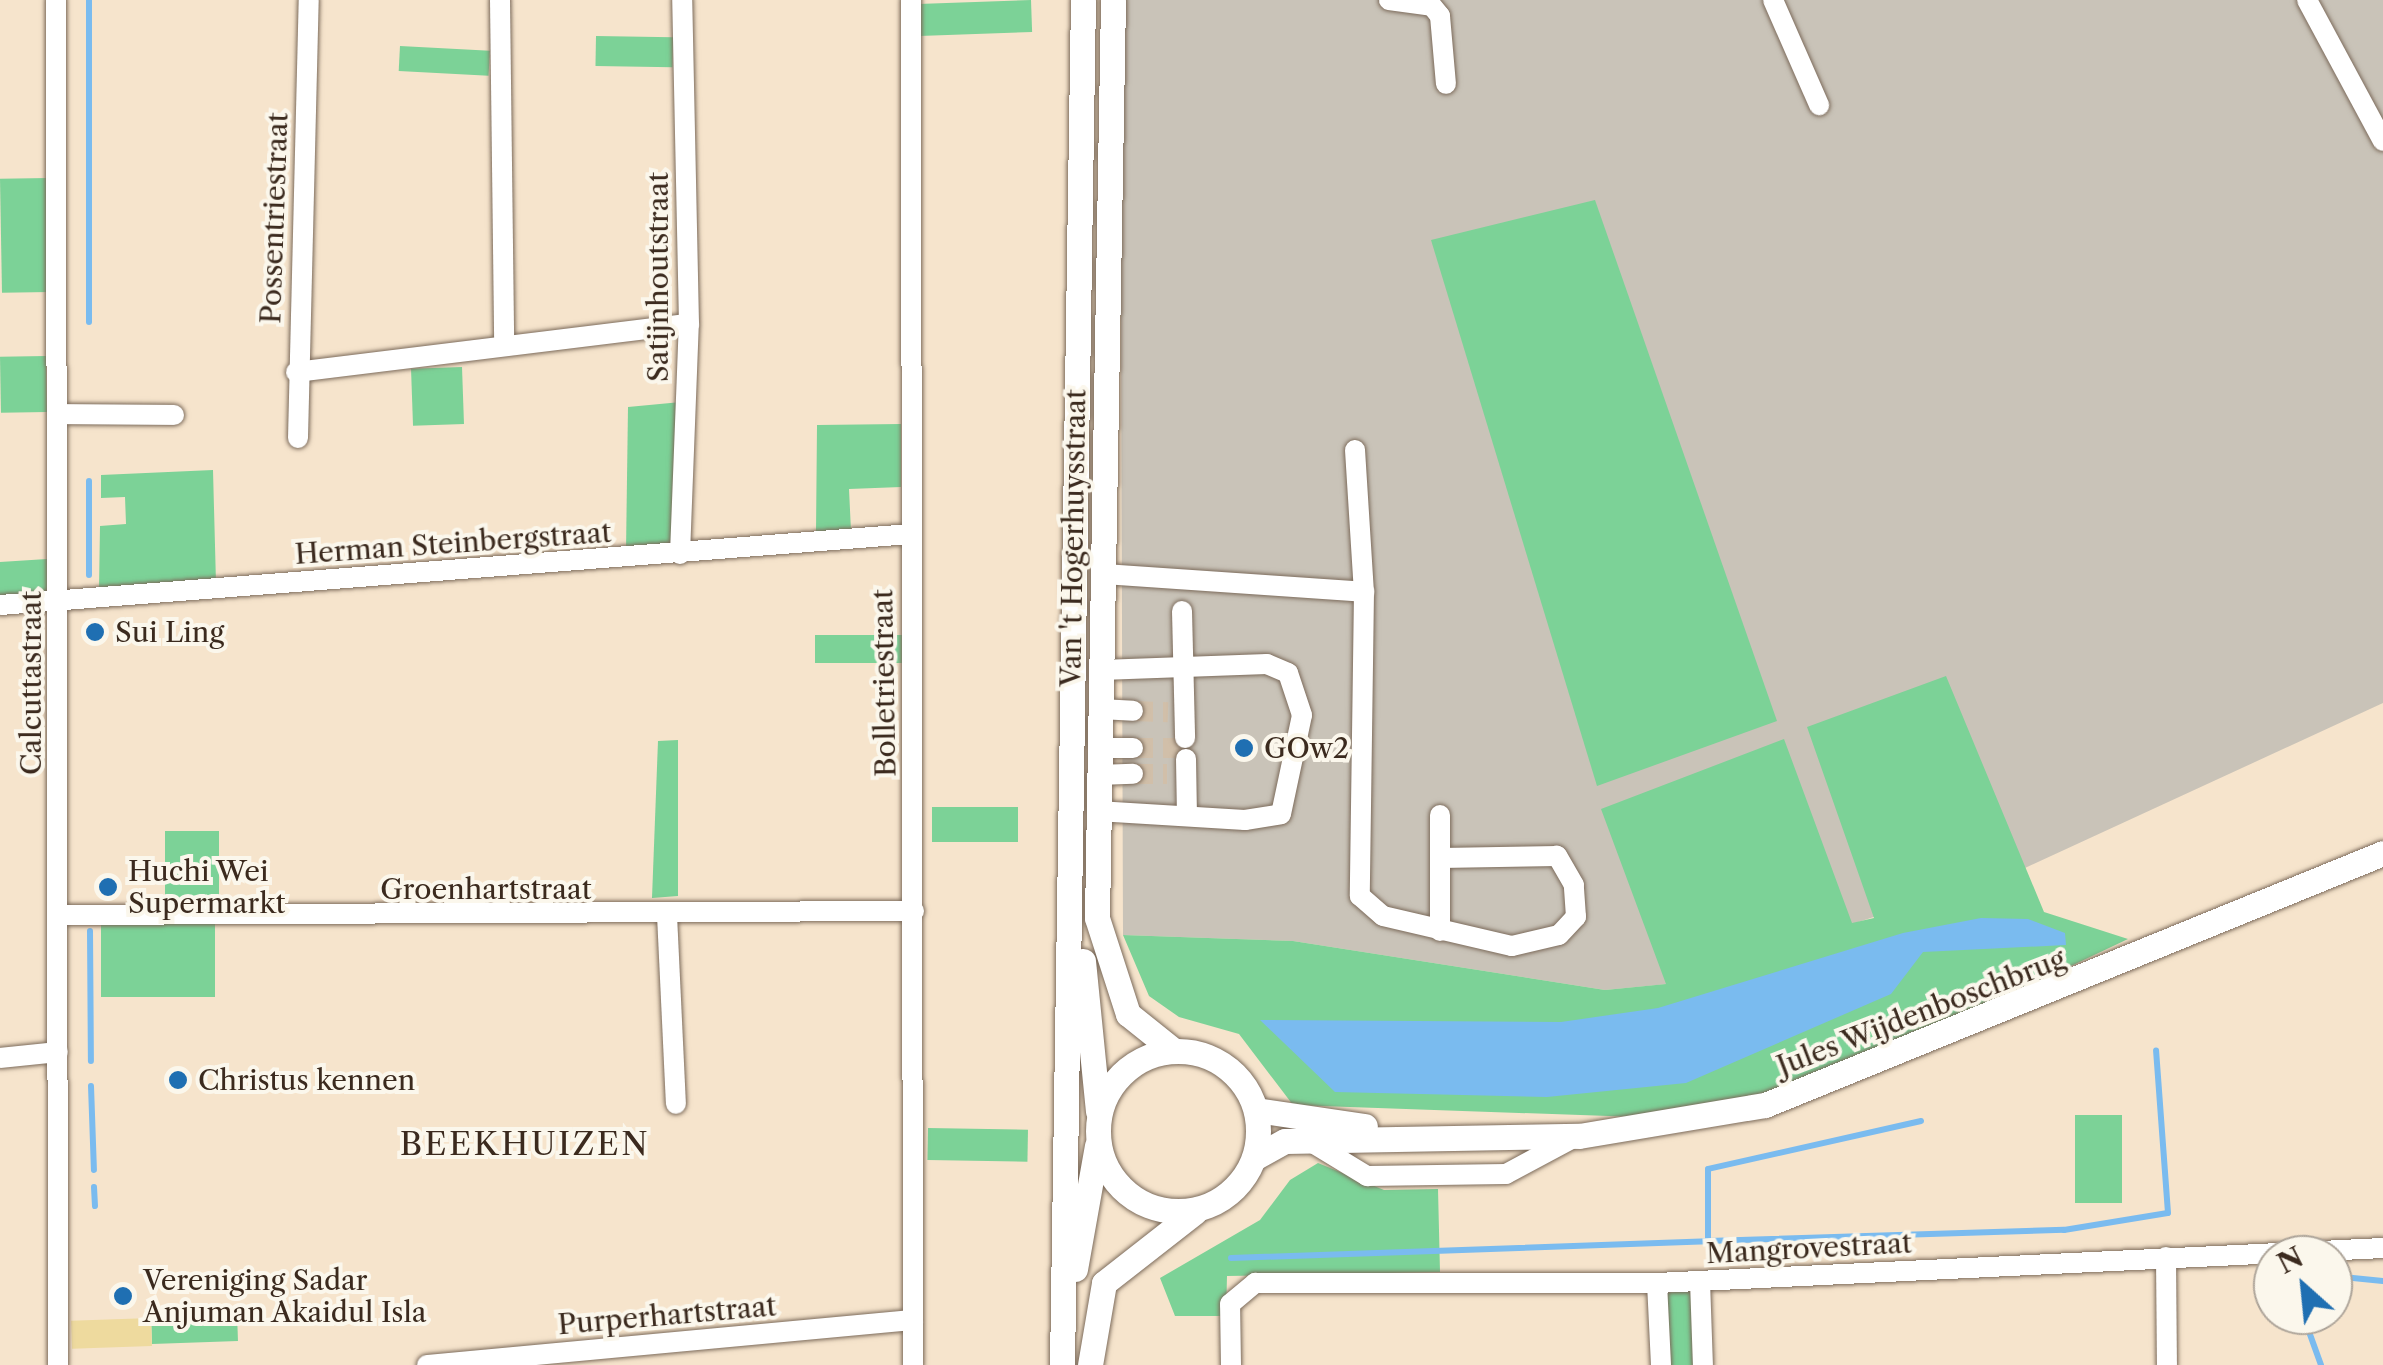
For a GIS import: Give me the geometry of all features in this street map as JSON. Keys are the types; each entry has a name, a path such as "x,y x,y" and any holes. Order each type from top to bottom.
{"main road":[{"name":"Van 't Hogerhuysstraat","path":"1062,1365 1083,0"},
{"name":"Van 't Hogerhuysstraat","path":"1113,0 1097,918 1128,1014 1173,1050"},
{"name":"Jules Wijdenboschbrug","path":"1254,1158 1285,1141 1459,1135 1579,1136 1765,1106 1975,1026 2383,854"},
{"name":"Van 't Hogerhuysstraat","path":"1064,1317 1098,1122 1071,890"},
{"path":"1090,1365 1104,1283 1200,1209 1233,1190 1254,1158 1256,1110 1231,1070 1173,1050 1126,1071 1098,1122 1102,1156 1130,1195 1151,1207 1200,1209"},
{"name":"Jules Wijdenboschbrug","path":"1256,1110 1459,1135"}],"street":[{"name":"Calcuttastraat","path":"56,0 58,1365"},
{"name":"Possentriestraat","path":"298,438 296,372 309,0"},
{"path":"500,0 504,344"},
{"name":"Satijnhoutstraat","path":"680,554 689,324 682,0"},
{"name":"Bolletriestraat","path":"911,0 913,1365"},
{"path":"1389,0 1432,6 1440,16 1446,84"},
{"path":"1773,0 1819,105"},
{"path":"2308,0 2383,141"},
{"path":"296,372 689,324"},
{"path":"58,414 174,415"},
{"path":"1355,450 1364,592 1360,896 1383,916 1512,946 1560,935 1576,916 1574,885 1557,856 1441,858"},
{"name":"Herman Steinbergstraat","path":"0,605 910,534"},
{"path":"1104,574 1364,592"},
{"path":"1182,612 1185,666 1177,712 1186,816"},
{"path":"1097,811 1186,816 1281,814 1302,714 1288,673 1267,664 1101,670"},
{"path":"1100,709 1133,711"},
{"path":"1099,748 1133,748"},
{"path":"1098,775 1133,774"},
{"path":"1440,815 1440,932"},
{"name":"Groenhartstraat","path":"58,915 914,911"},
{"path":"667,915 676,1104"},
{"path":"0,1058 58,1052"},
{"path":"1311,1142 1367,1176 1506,1174 1579,1136"},
{"name":"Mangrovestraat","path":"1231,1365 1230,1304 1240,1291 1256,1283 1657,1283 2383,1248"},
{"path":"2166,1257 2168,1365"},
{"path":"1700,1281 1703,1365"},
{"path":"1657,1283 1660,1365"},
{"name":"Purperhartstraat","path":"427,1365 913,1320"}],"shaded area":[{"path":"1120,0 2383,0 2383,703 2025,868 1667,984 1605,990 1293,941 1123,935"}],"green space":[{"path":"1031,0 1032,32 919,36 918,4"},
{"path":"596,36 673,37 672,67 595,66"},
{"path":"400,46 490,51 489,76 399,71"},
{"path":"48,178 50,292 2,293 0,179"},
{"path":"1595,200 1777,721 1597,786 1431,240"},
{"path":"46,356 47,412 1,413 0,357"},
{"path":"462,367 464,424 413,426 411,369"},
{"path":"681,402 677,534 669,545 626,551 628,407"},
{"path":"901,424 901,487 849,489 851,531 816,532 817,425"},
{"path":"213,470 216,583 99,589 100,526 126,524 125,497 101,498 101,475"},
{"path":"47,559 47,593 0,599 0,562"},
{"path":"815,635 906,635 906,663 815,663"},
{"path":"1946,676 2044,912 2128,939 1909,1043 1759,1096 1637,1117 1293,1105 1239,1034 1179,1017 1149,996 1123,935 1293,941 1605,990 1666,984 1601,809 1784,739 1852,923 1874,918 1807,727"},
{"path":"678,740 678,896 652,898 658,741"},
{"path":"932,807 1018,807 1018,842 932,842"},
{"path":"165,831 219,831 219,907 165,907"},
{"path":"101,922 215,922 215,997 101,997"},
{"path":"2075,1115 2122,1115 2122,1203 2075,1203"},
{"path":"928,1128 1028,1130 1027,1162 927,1160"},
{"path":"1318,1163 1384,1190 1438,1189 1440,1272 1227,1276 1226,1316 1175,1316 1160,1278 1260,1220 1290,1180"},
{"path":"1694,1291 1698,1365 1671,1365 1667,1292"},
{"path":"237,1313 238,1341 152,1344 151,1316"}],"sand":[{"path":"151,1318 152,1346 72,1349 71,1321"}],"water":[{"path":"1981,918 2028,919 2065,933 2066,945 1923,952 1891,994 1686,1083 1547,1097 1335,1092 1260,1020 1561,1022 1658,1008 1903,933"}],"waterway":[{"path":"89,0 89,322"},
{"path":"89,481 89,575"},
{"path":"90,931 91,1061"},
{"path":"1921,1121 1708,1169 1708,1241 2064,1230 2168,1213 2156,1050"},
{"path":"91,1086 94,1170"},
{"path":"94,1187 95,1206"},
{"path":"1231,1258 1708,1241"},
{"path":"2353,1278 2383,1281"},
{"path":"2310,1335 2321,1365"}],"tunnel":[{"path":"1133,711 1168,712"},
{"path":"1133,748 1186,748"},
{"path":"1133,774 1167,774"}],"place":[{"name":"Sui Ling","path":"95,632"},
{"name":"GOw2","path":"1244,748"},
{"name":"Huchi Wei Supermarkt","path":"108,887"},
{"name":"Christus kennen","path":"178,1080"},
{"name":"Vereniging Sadar Anjuman Akaidul Isla","path":"123,1296"}],"district":[{"name":"BEEKHUIZEN","path":"525,1144"}]}
